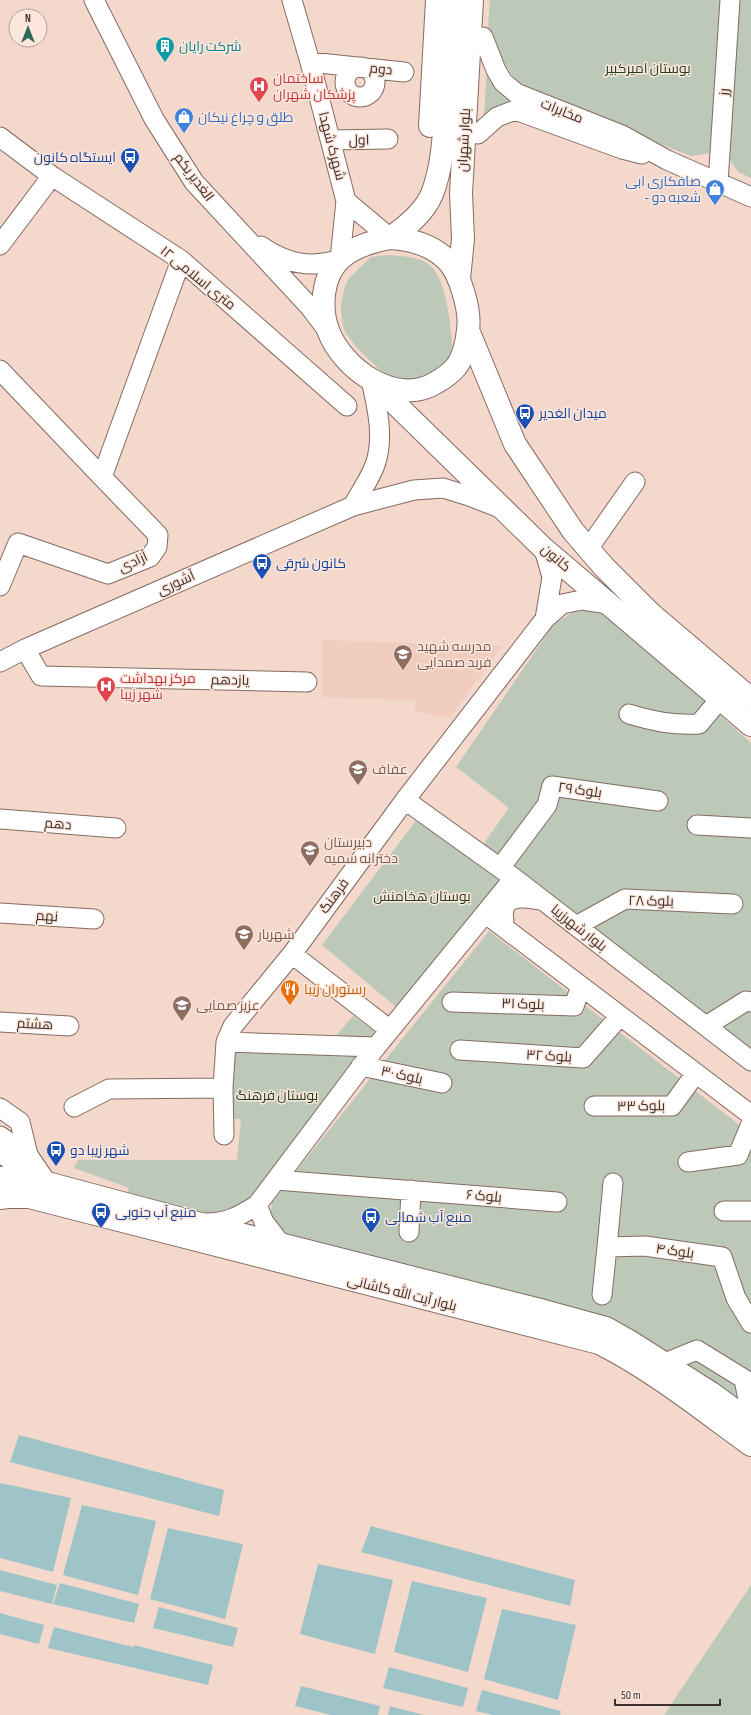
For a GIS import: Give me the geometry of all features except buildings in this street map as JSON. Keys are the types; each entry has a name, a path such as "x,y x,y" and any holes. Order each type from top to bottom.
{"main road":[{"path":"421,211 429,177 430,107 437,0"},
{"name":"بلوار شهران","path":"390,238 406,227 421,211 431,195 438,174 444,133 454,0"},
{"name":"بلوار شهران","path":"459,279 463,239 461,193 472,0"},
{"path":"463,239 474,188 486,0"},
{"path":"390,238 410,241 430,248 447,260 453,267 459,279 468,316 468,330 462,354 456,366 450,374 430,387 416,391 402,391 386,387 371,380 353,365 339,349 328,331 324,313 325,286 328,277 340,259 354,250 390,238"},
{"name":"کانون","path":"468,330 515,444 573,531 656,631"},
{"name":"کانون","path":"371,380 544,549 609,604 656,631 696,664 751,699"},
{"name":"کانون","path":"696,664 720,699 751,725"},
{"path":"0,1151 47,1183"},
{"path":"0,1178 13,1177 47,1183"},
{"name":"بلوار آیت الله کاشانی","path":"47,1183 606,1328 629,1340 665,1363 751,1422"},
{"name":"بلوار آیت الله کاشانی","path":"0,1198 29,1197 599,1343 622,1355 656,1377 751,1445"}],"street":[{"name":"الغدیر یکم","path":"94,0 154,119 194,182 309,306 328,331"},
{"name":"شهرک شهدا","path":"292,0 310,62 346,200 340,259"},
{"name":"رز","path":"718,183 730,0"},
{"name":"مخابرات","path":"483,36 502,82 516,92 622,135 667,160 751,197"},
{"name":"دوم","path":"310,62 404,72"},
{"name":"مخابرات","path":"478,134 497,117 515,110 622,149 667,160"},
{"name":"۱۲ متری اسلامی","path":"0,137 52,176 181,260 347,406"},
{"name":"اول","path":"331,140 388,139"},
{"path":"0,245 52,176"},
{"path":"346,200 390,238"},
{"path":"236,228 282,259 295,263 320,263 340,259"},
{"path":"102,477 181,260"},
{"name":"آزادی","path":"0,370 158,535 157,547 150,557 108,574 18,543 2,577"},
{"path":"353,506 376,463 379,445 379,418 371,380"},
{"path":"588,549 634,482"},
{"name":"آشوری","path":"0,662 25,649 353,506 414,490 443,488 503,508"},
{"path":"544,549 552,577 545,619"},
{"name":"فرهنگ","path":"224,1136 223,1088 226,1042 233,1026 292,954 405,800 545,619 562,604 582,600 609,604"},
{"name":"یازدهم","path":"25,649 41,676 307,682"},
{"path":"629,714 652,721 676,725 699,724 720,699"},
{"name":"بلوک ۲۹","path":"507,873 547,805 552,786 658,801"},
{"name":"بلوار شهرزیبا","path":"405,800 507,873 751,1061"},
{"name":"دهم","path":"0,819 116,828"},
{"path":"697,825 751,828"},
{"path":"193,1222 225,1222 236,1218 257,1206 361,1066 486,914 507,873"},
{"path":"515,936 506,925 503,916 504,906 511,900 520,898 544,901"},
{"name":"بلوک ۲۸","path":"576,926 625,899 733,904"},
{"name":"نهم","path":"0,913 94,919"},
{"path":"486,914 751,1115"},
{"path":"292,954 390,1030"},
{"name":"بلوک ۳۱","path":"452,1002 574,1006 581,986"},
{"path":"706,1026 746,1001 751,1002"},
{"name":"بلوک ۳۲","path":"460,1050 583,1058 620,1016"},
{"name":"هشتم","path":"0,1022 69,1026"},
{"path":"226,1042 376,1047"},
{"name":"بلوک ۳۰","path":"361,1066 442,1083"},
{"name":"بلوک ۳۳","path":"594,1106 672,1106 696,1073"},
{"path":"74,1107 108,1089 223,1088"},
{"path":"0,1108 20,1122 26,1146 47,1183"},
{"path":"0,1121 26,1146"},
{"path":"688,1162 738,1155 751,1124"},
{"path":"0,1136 26,1146"},
{"name":"بلوک ۶","path":"276,1180 558,1202"},
{"path":"602,1295 613,1183"},
{"path":"409,1232 411,1190"},
{"path":"257,1206 264,1222 281,1244"},
{"path":"724,1211 751,1211"},
{"name":"بلوک ۴","path":"607,1247 645,1246 722,1257 736,1298 751,1323"},
{"path":"665,1363 697,1350 747,1372 751,1415"}],"shaded area":[{"name":"مدرسه شهید فرید صمدایی","path":"322,640 502,646 450,718 415,711 415,700 322,697"}],"green space":[{"name":"بوستان امیرکبیر","path":"490,0 722,0 710,153 691,156 522,91 491,41 488,26"},
{"path":"736,0 751,0 751,178 738,172 724,151"},
{"path":"487,71 516,97 483,127"},
{"path":"387,255 411,257 423,261 433,268 438,275 449,316 452,350 448,363 429,378 397,381 380,370 356,347 344,330 341,304 345,286 349,278 371,257"},
{"path":"595,610 606,613 751,743 751,1059 482,846 509,808 456,767 554,624 573,612"},
{"name":"بوستان هخامنش","path":"418,818 500,880 397,1008 322,945"},
{"path":"489,931 751,1134 751,1412 654,1344 285,1238 271,1213 272,1201"},
{"path":"353,1016 374,1031 369,1039 334,1038"},
{"name":"بوستان فرهنگ","path":"233,1051 354,1052 358,1059 248,1203 212,1217 126,1197 129,1188 74,1168 78,1160 237,1160 241,1119 231,1119"},
{"path":"751,1585 751,1715 664,1715"}],"water":[{"path":"19,1435 224,1490 219,1516 10,1462"},
{"path":"0,1483 71,1498 53,1572 0,1558"},
{"path":"82,1505 156,1521 138,1595 63,1575"},
{"path":"371,1526 575,1580 570,1606 361,1552"},
{"path":"168,1528 243,1544 225,1619 150,1599"},
{"path":"318,1564 393,1580 375,1654 300,1634"},
{"path":"0,1570 57,1585 52,1604 0,1591"},
{"path":"412,1581 487,1598 468,1672 394,1652"},
{"path":"60,1583 139,1604 134,1623 53,1604"},
{"path":"159,1607 238,1628 233,1647 153,1628"},
{"path":"502,1609 576,1625 558,1700 484,1679"},
{"path":"0,1613 44,1625 39,1644 0,1634"},
{"path":"54,1627 133,1647 132,1652 134,1645 213,1665 208,1685 48,1648"},
{"path":"389,1667 468,1688 463,1707 383,1688"},
{"path":"301,1686 380,1706 378,1715 331,1715 295,1706"},
{"path":"482,1690 561,1711 560,1715 493,1715 476,1711"},
{"path":"390,1706 424,1715 388,1715"}],"place":[{"name":"شرکت رایان","path":"165,63"},
{"name":"ساختمان پزشکان شهران","path":"259,103"},
{"name":"طلق و چراغ نیکان","path":"184,134"},
{"name":"ایستگاه کانون","path":"130,174"},
{"name":"صافکاری ابی - شعبه دو","path":"715,206"},
{"name":"میدان الغدیر","path":"525,430"},
{"name":"کانون شرقی","path":"262,580"},
{"name":"مدرسه شهید فرید صمدایی","path":"403,671"},
{"name":"مرکز بهداشت شهر زیبا","path":"106,703"},
{"name":"عفاف","path":"358,786"},
{"name":"دبیرستان دخترانه سمیه","path":"310,867"},
{"name":"شهریار","path":"244,951"},
{"name":"رستوران زیبا","path":"290,1006"},
{"name":"عزیز صمایی","path":"182,1022"},
{"name":"شهر زیبا دو","path":"56,1167"},
{"name":"منبع آب جنوبی","path":"101,1229"},
{"name":"منبع آب شمالی","path":"371,1234"}]}
